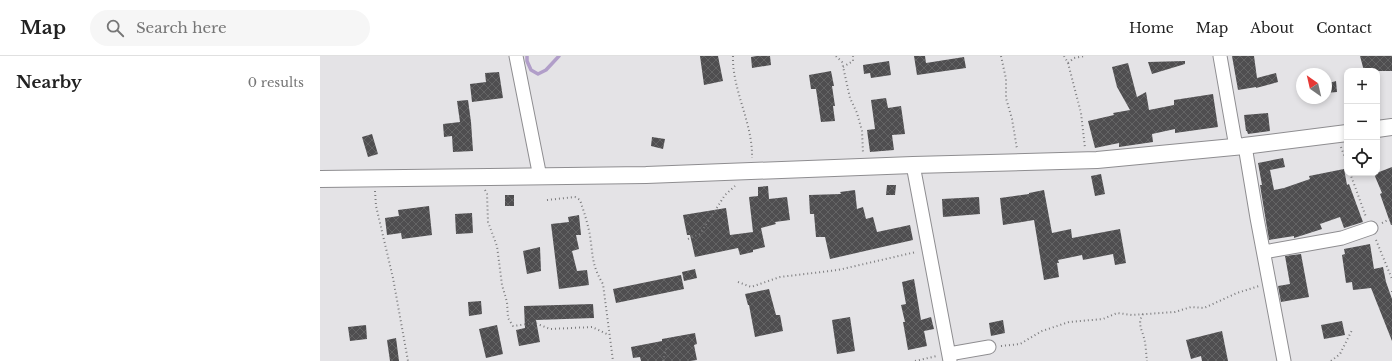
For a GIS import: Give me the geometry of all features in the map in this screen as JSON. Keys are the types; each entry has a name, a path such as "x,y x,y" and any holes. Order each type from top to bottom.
{"street":[{"path":"516,56 540,177"},
{"path":"1220,56 1264,252 1284,361"},
{"path":"1380,129 1392,127"},
{"path":"320,179 646,175 913,165 1087,161 1240,146 1344,133"},
{"path":"913,165 950,357 989,347"},
{"path":"1264,252 1342,238 1371,228"}],"path":[{"path":"836,56 842,62 850,98 857,113 862,131 863,167"},
{"path":"843,67 852,61 853,56"},
{"path":"1001,56 1006,79 1006,98 1012,119 1018,152 1018,162"},
{"path":"1064,56 1068,63 1081,113 1087,161"},
{"path":"1068,63 1074,58 1085,56"},
{"path":"688,239 700,234 725,195 735,186 746,171 752,144 736,78 733,57"},
{"path":"1351,176 1355,188"},
{"path":"480,177 487,194 488,222 497,246 502,285 507,302 508,318 514,326 535,323 550,329 592,327 609,335"},
{"path":"374,178 376,206 394,285 408,361"},
{"path":"547,200 575,197 580,200 590,236 596,273 602,284 613,361"},
{"path":"738,282 751,287 780,277 838,270 929,248"},
{"path":"989,347 1012,346 1020,344 1042,331 1069,322 1103,319 1117,313 1132,315 1175,312 1191,307 1204,308 1236,293 1269,282"},
{"path":"1143,314 1140,318 1140,326 1144,339 1147,361"},
{"path":"1331,361 1340,354 1352,330"},
{"path":"663,361 667,346"},
{"path":"915,361 950,357"}],"building":[{"path":"700,56 718,56 723,81 704,85"},
{"path":"770,56 771,65 752,68 751,57"},
{"path":"914,56 925,56 926,63 964,57 966,68 917,75"},
{"path":"1232,56 1254,56 1257,78 1276,73 1278,82 1256,88 1238,90"},
{"path":"1360,56 1392,56 1392,71 1380,71 1380,68 1363,68"},
{"path":"889,61 891,75 871,78 870,73 864,74 863,65"},
{"path":"1185,61 1185,64 1152,74 1148,62"},
{"path":"1128,63 1137,97 1146,92 1149,110 1174,105 1174,100 1213,94 1218,127 1175,133 1175,129 1152,134 1153,142 1119,147 1119,143 1095,148 1088,121 1114,115 1113,113 1130,110 1117,87 1112,67"},
{"path":"831,71 834,86 832,86 835,106 833,106 835,121 821,122 816,89 811,89 809,75"},
{"path":"499,72 503,98 472,102 470,84 486,82 485,73"},
{"path":"1336,81 1337,92 1332,92 1332,82"},
{"path":"886,98 888,108 901,106 905,134 892,135 894,150 870,152 867,130 875,129 871,100"},
{"path":"468,100 473,151 453,152 452,136 444,137 443,124 460,122 457,101"},
{"path":"1268,113 1270,131 1248,134 1246,131 1244,115"},
{"path":"372,134 378,154 368,157 362,137"},
{"path":"652,137 665,139 663,149 651,146"},
{"path":"1283,158 1285,167 1270,170 1274,190 1310,179 1309,176 1344,169 1344,176 1345,176 1347,185 1349,184 1363,222 1344,228 1340,217 1320,224 1322,229 1294,238 1294,236 1269,240 1258,163"},
{"path":"1392,167 1392,225 1375,176 1380,176 1380,172"},
{"path":"1101,174 1105,194 1095,196 1091,176"},
{"path":"887,185 896,185 895,195 886,195"},
{"path":"768,186 769,199 787,197 790,220 775,222 776,224 761,228 765,247 740,255 738,248 695,257 690,235 687,235 683,215 726,208 730,235 753,232 749,197 758,196 758,187"},
{"path":"855,190 857,209 863,207 866,219 873,217 877,232 910,225 913,240 830,259 825,237 816,237 814,214 810,214 809,195 841,194 840,192"},
{"path":"1044,190 1052,233 1071,229 1072,238 1120,229 1126,263 1115,265 1113,254 1083,260 1082,255 1058,260 1059,277 1044,280 1034,220 1003,225 1000,198 1029,194"},
{"path":"505,195 514,195 514,206 505,206"},
{"path":"979,197 980,214 943,217 942,199"},
{"path":"429,206 432,235 402,239 401,233 387,235 385,218 399,216 398,210"},
{"path":"472,213 473,233 456,234 455,214"},
{"path":"579,215 581,235 576,235 579,249 572,251 577,271 587,270 589,285 559,289 551,224 569,222 568,217"},
{"path":"1370,244 1374,269 1383,267 1392,299 1392,341 1371,288 1353,290 1352,282 1346,283 1342,255 1345,254 1344,249"},
{"path":"540,247 541,271 527,274 523,251"},
{"path":"1301,254 1309,297 1281,302 1278,286 1290,284 1285,256"},
{"path":"695,269 697,278 684,281 682,272"},
{"path":"681,275 684,289 616,303 613,289"},
{"path":"914,279 921,320 931,317 934,329 924,331 927,346 908,350 903,322 905,322 901,305 906,304 902,282"},
{"path":"769,289 776,315 780,315 783,331 755,337 749,305 745,294"},
{"path":"481,301 482,314 469,316 468,302"},
{"path":"593,304 594,318 536,320 540,342 519,346 516,330 525,328 524,306"},
{"path":"850,317 855,351 837,354 832,320"},
{"path":"1003,320 1005,333 991,336 989,323"},
{"path":"1342,321 1345,335 1324,339 1321,325"},
{"path":"366,325 367,339 350,341 348,327"},
{"path":"497,325 503,354 486,358 479,329"},
{"path":"1222,331 1228,361 1202,361 1201,356 1191,359 1186,340"},
{"path":"695,333 697,344 694,345 697,360 641,361 640,357 633,358 631,347"},
{"path":"396,338 399,361 390,361 387,340"}],"waterway":[{"path":"527,56 527,61 531,70 538,74 546,70 559,56"}]}
